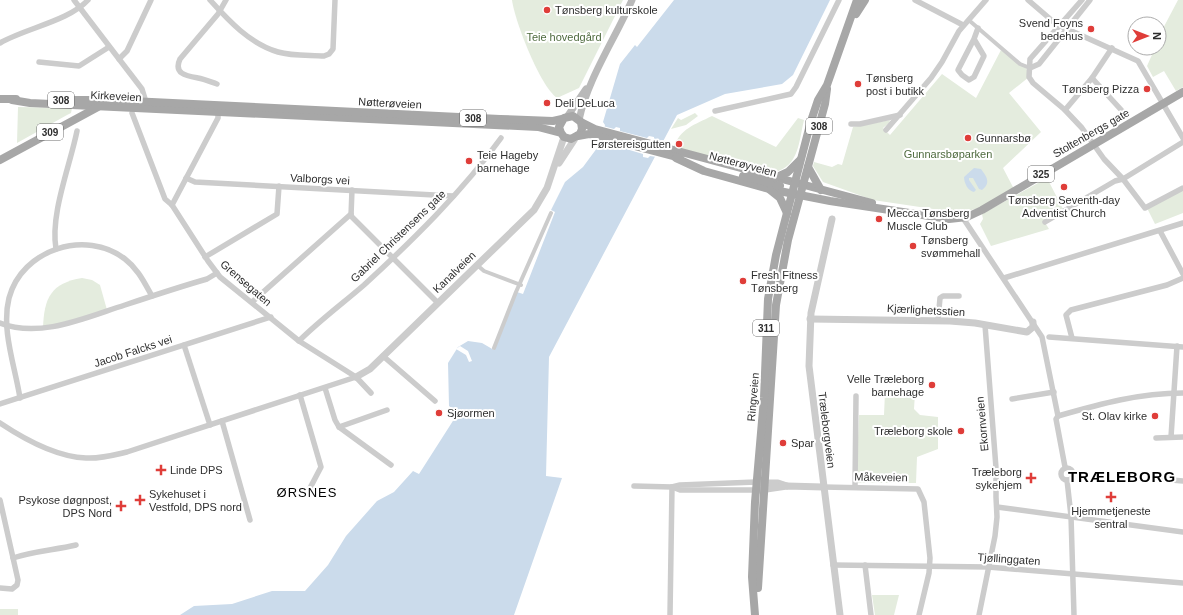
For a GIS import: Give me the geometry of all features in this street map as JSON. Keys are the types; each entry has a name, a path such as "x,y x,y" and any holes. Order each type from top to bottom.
{"main road":[{"path":"577,137 582,129 580,121 582,107 596,74 632,0"},
{"name":"308","path":"798,190 800,159 816,105 827,85 851,23 857,0"},
{"name":"308","path":"851,23 865,0"},
{"path":"562,135 559,127 564,118 577,104 596,74"},
{"name":"308","path":"798,190 808,167 825,104 827,85"},
{"name":"Stoltenbergs gate","path":"798,190 821,190 900,210 949,219 979,212 1183,92"},
{"name":"Kirkeveien","path":"0,99 30,103 218,109"},
{"name":"Kirkeveien","path":"12,100 110,100 218,109"},
{"name":"309","path":"0,160 110,100"},
{"name":"Nøtterøveien","path":"218,109 553,121 564,118"},
{"name":"Nøtterøveien","path":"218,109 538,127 562,135"},
{"name":"308","path":"564,118 573,116 594,132 668,152"},
{"name":"308","path":"562,135 571,139 594,132"},
{"name":"Nøtterøyveien","path":"668,152 676,158 704,171 769,189 798,190"},
{"name":"Nøtterøyveien","path":"668,152 775,178 798,190"},
{"name":"Nøtterøyveien","path":"676,158 798,190"},
{"name":"308","path":"775,178 788,172 800,159"},
{"path":"808,167 821,190"},
{"path":"769,189 780,198 787,213"},
{"name":"Stoltenbergs gate","path":"798,190 832,193"},
{"name":"Stoltenbergs gate","path":"798,190 864,207 900,210"},
{"name":"Ringveien","path":"760,615 758,577 760,486 768,299 775,261 787,213 798,190"},
{"name":"Ringveien","path":"755,615 752,577 774,315 798,190"}],"street":[{"path":"74,0 142,89 146,102"},
{"path":"0,43 80,8 88,0"},
{"path":"119,59 127,51 151,0"},
{"path":"210,0 223,16 267,48 286,53 327,56 333,49 335,0"},
{"path":"217,84 200,78 184,76 178,66 180,59 219,11 226,0"},
{"path":"715,111 791,94 796,87 839,0"},
{"path":"915,0 963,25"},
{"path":"886,130 938,69 963,25 986,0"},
{"path":"1028,0 1059,26 1112,48 1138,61 1183,138"},
{"path":"1082,0 1030,59 1029,78 1065,110 1082,128 1093,144 1123,179 1145,208 1183,188"},
{"path":"971,22 1020,64 1030,68 1039,64 1090,0"},
{"path":"974,39 984,56 974,78 969,80 958,70 978,28"},
{"path":"39,62 79,66 110,47"},
{"path":"1065,110 1092,78 1112,48"},
{"path":"1092,78 1124,113"},
{"path":"172,205 218,118 218,109"},
{"name":"Grensegaten","path":"132,113 162,193 172,205 217,273 299,341 356,377 371,393"},
{"path":"851,124 860,124 900,114"},
{"path":"56,249 54,236 57,214 77,131"},
{"name":"Kanalveien","path":"554,172 562,135"},
{"name":"Kanalveien","path":"356,377 365,373 534,210 545,193 554,172 577,137"},
{"name":"Gabriel Christensens gate","path":"299,341 393,257 453,196 501,138"},
{"path":"1045,222 1115,181 1123,179 1183,142"},
{"name":"Valborgs vei","path":"186,178 195,182 453,196"},
{"path":"205,257 277,214 279,186"},
{"path":"252,302 351,214 352,190"},
{"path":"494,348 516,292 521,285 551,213"},
{"path":"351,214 438,303"},
{"path":"960,216 1004,278 1045,342 1058,416 1056,419 1057,426 1065,467 1071,469 1073,474 1072,477 1067,480 1071,516 1074,615"},
{"name":"Træleborgveien","path":"832,219 810,318 808,342 809,380 840,615"},
{"path":"1004,278 1183,223"},
{"path":"1160,231 1183,274"},
{"path":"20,398 7,326 9,300 18,280 32,262 42,255 56,249 73,245 100,247 116,254 134,268 152,296"},
{"path":"477,265 484,271 521,285"},
{"path":"0,323 7,326 28,328 57,325 207,279 217,273"},
{"path":"1072,338 1066,315 1068,312 1167,285 1183,278"},
{"path":"938,320 940,298 943,296 958,296"},
{"name":"Jacob Falcks vei","path":"0,404 271,317"},
{"name":"Kjærlighetsstien","path":"810,318 938,320 985,325 1027,332 1033,327 1033,322"},
{"name":"Ekornveien","path":"979,615 997,526 996,468 985,325"},
{"path":"1049,337 1180,346 1174,393 1171,437"},
{"path":"184,345 210,425"},
{"path":"383,356 435,401"},
{"path":"0,423 15,433 50,449 69,456 88,458 127,452 356,377"},
{"path":"325,388 335,420 339,427 391,465"},
{"path":"1012,399 1054,392"},
{"path":"1058,416 1122,398 1150,394 1183,393"},
{"path":"300,396 321,467 310,488"},
{"path":"855,488 856,396"},
{"path":"339,427 387,410"},
{"path":"222,421 250,520"},
{"path":"1156,438 1183,437"},
{"path":"1160,479 1183,481"},
{"name":"Måkeveien","path":"760,486 778,483 787,486 918,489 924,502 928,524 930,565 919,615"},
{"path":"634,486 672,487 680,490 760,486"},
{"path":"670,615 672,487"},
{"path":"0,500 18,580 17,585 12,589 0,588"},
{"path":"997,507 1183,532"},
{"path":"13,558 35,552 52,551 76,545"},
{"name":"Tjøllinggaten","path":"833,565 930,565 988,567 1183,583"},
{"path":"865,565 871,615"}],"green space":[{"name":"Teie hovedgård","path":"512,0 623,0 579,88 557,98 543,81 529,53 518,23"},
{"path":"1178,0 1183,0 1183,87 1176,91 1164,71 1153,77 1147,66 1151,56 1167,56 1167,21"},
{"name":"Gunnarsbøparken","path":"1001,50 1026,67 1029,77 1009,93 1041,132 1003,168 1014,189 979,208 960,213 873,200 823,182 813,166 814,162 832,167 838,164 842,165 853,127 890,120 889,123 883,128 890,135 942,74 976,98"},
{"path":"18,107 72,108 71,113 17,143"},
{"path":"695,113 698,116 686,125 671,129 678,118 681,120"},
{"path":"712,116 776,147 798,118 804,120 798,147 791,162 786,167 778,171 768,173 673,148 676,141 684,131"},
{"path":"1047,178 1063,209 1044,221 1049,229 991,246 980,224 983,219 982,214"},
{"path":"1183,188 1183,213 1155,224 1147,208"},
{"path":"82,278 92,280 100,285 107,310 43,328 45,308 51,294 56,288 63,284 71,280"},
{"path":"885,392 915,393 914,409 920,415 938,417 938,449 917,457 916,483 856,483 859,415 884,415"},
{"path":"872,595 899,595 894,615 875,615"},
{"path":"0,609 18,609 18,615 0,615"}],"water":[{"path":"674,0 830,0 793,75 782,84 725,94 677,115 549,357 546,476 562,478 514,615 180,615 194,606 232,604 272,591 305,591 328,565 346,536 377,501 394,492 413,471 419,474 458,413 449,406 448,363 458,347 468,341 482,343 494,350 517,292 523,294 555,212 551,210 565,182 583,167 600,144 605,125 603,122 620,64 635,45 637,47"},
{"path":"974,168 981,169 987,182 982,190 979,189 973,178 969,178 976,190 974,192 967,186 964,177"}],"pier":[{"path":"603,126 614,129 616,127 620,128 620,131 647,138 649,136 654,137 654,140 664,143 657,157 643,157 643,154 616,146 614,149 610,147 609,144 599,142"},
{"path":"460,346 468,351 472,361 469,362 466,355 456,349"}],"place":[{"name":"Tønsberg kulturskole","path":"547,10"},
{"name":"Svend Foyns bedehus","path":"1091,29"},
{"name":"Tønsberg post i butikk","path":"858,84"},
{"name":"Tønsberg Pizza","path":"1147,89"},
{"name":"Deli DeLuca","path":"547,103"},
{"name":"Gunnarsbø","path":"968,138"},
{"name":"Førstereisgutten","path":"679,144"},
{"name":"Teie Hageby barnehage","path":"469,161"},
{"name":"Tønsberg Seventh-day Adventist Church","path":"1064,187"},
{"name":"Mecca Tønsberg Muscle Club","path":"879,219"},
{"name":"Tønsberg svømmehall","path":"913,246"},
{"name":"Fresh Fitness Tønsberg","path":"743,281"},
{"name":"Velle Træleborg barnehage","path":"932,385"},
{"name":"Sjøormen","path":"439,413"},
{"name":"St. Olav kirke","path":"1155,416"},
{"name":"Træleborg skole","path":"961,431"},
{"name":"Spar","path":"783,443"},
{"name":"Linde DPS","path":"161,470"},
{"name":"Træleborg sykehjem","path":"1031,478"},
{"name":"Hjemmetjeneste sentral","path":"1111,497"},
{"name":"Sykehuset i Vestfold, DPS nord","path":"140,500"},
{"name":"Psykose døgnpost, DPS Nord","path":"121,506"}],"district":[{"name":"TRÆLEBORG","path":"1122,477"},
{"name":"ØRSNES","path":"307,492"}]}
